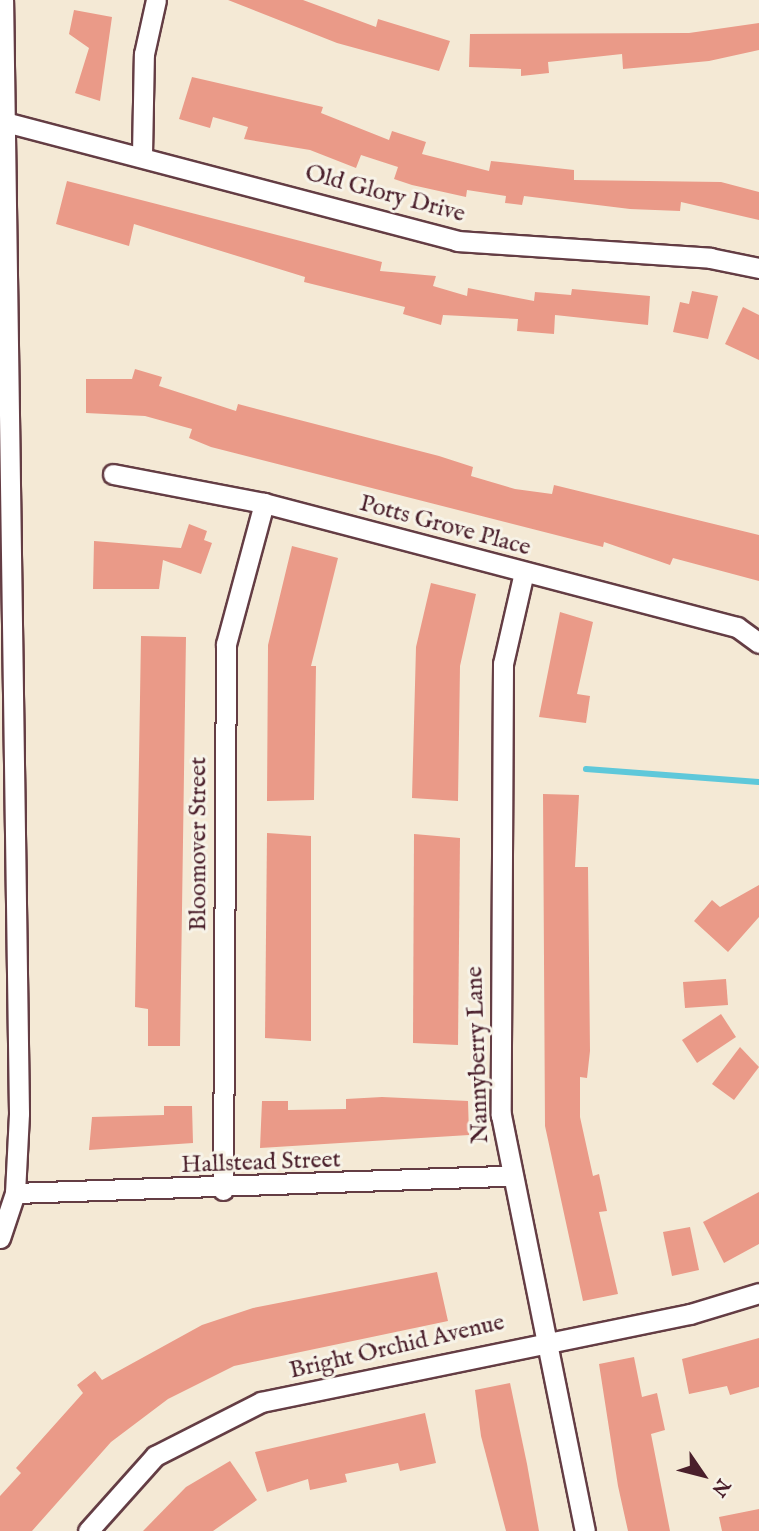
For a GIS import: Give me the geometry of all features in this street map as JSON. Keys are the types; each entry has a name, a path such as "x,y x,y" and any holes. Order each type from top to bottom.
{"street":[{"path":"0,1238 15,1193 4,0"},
{"path":"142,154 144,54 156,0"},
{"name":"Old Glory Drive","path":"5,122 142,154 457,241 710,258 759,268"},
{"name":"Potts Grove Place","path":"113,474 264,503 737,627 759,643"},
{"name":"Bloomover Street","path":"223,1190 226,643 264,503"},
{"name":"Nannyberry Lane","path":"524,572 503,664 499,765 501,1102 509,1176 585,1531"},
{"name":"Hallstead Street","path":"15,1193 223,1190 509,1176"},
{"name":"Bright Orchid Avenue","path":"88,1531 155,1456 211,1423 261,1402 544,1340 690,1314 759,1293"}],"building":[{"path":"228,0 303,0 376,27 378,19 450,41 439,71 337,43"},
{"path":"74,10 112,17 100,101 75,93 89,48 69,34"},
{"path":"759,23 759,50 709,61 623,69 622,54 548,62 549,73 521,76 521,69 469,67 470,34 689,33"},
{"path":"192,77 323,107 321,113 389,140 392,131 426,142 422,154 489,171 491,161 574,170 574,180 721,182 759,192 759,220 681,202 680,211 630,209 524,196 522,205 505,203 506,196 467,190 466,197 412,185 394,179 398,167 361,155 356,168 310,150 244,139 248,127 213,117 210,128 179,119"},
{"path":"67,181 382,262 380,271 436,276 433,286 467,296 468,288 534,301 535,292 571,295 572,289 650,296 648,325 555,315 554,334 517,331 518,319 443,315 441,325 403,314 405,307 304,282 305,277 134,224 129,246 56,224"},
{"path":"692,291 718,296 708,339 673,332 680,302 689,304"},
{"path":"743,307 759,315 759,360 725,344"},
{"path":"135,369 162,377 159,386 236,411 238,404 439,456 473,467 471,476 515,489 552,494 554,485 759,535 759,581 673,558 670,565 604,542 603,547 211,447 189,438 192,429 145,416 86,413 86,379 132,379"},
{"path":"189,524 207,531 204,540 212,543 201,574 163,560 159,589 93,589 94,541 181,548"},
{"path":"292,546 338,558 311,666 316,666 314,800 267,801 268,645"},
{"path":"431,583 476,594 460,666 458,801 412,798 416,647"},
{"path":"560,612 593,622 577,694 590,696 586,723 539,717"},
{"path":"141,636 186,637 180,1046 148,1046 148,1009 135,1007"},
{"path":"543,794 579,795 575,867 588,867 590,1051 587,1078 580,1077 580,1117 593,1176 599,1174 607,1211 599,1212 618,1294 583,1301 545,1126"},
{"path":"267,833 311,836 311,1041 265,1038"},
{"path":"414,834 460,838 458,1045 413,1043"},
{"path":"759,885 759,917 728,952 694,921 712,900 720,907"},
{"path":"726,979 728,1005 685,1008 683,982"},
{"path":"721,1014 736,1037 697,1063 682,1040"},
{"path":"740,1047 759,1067 734,1100 712,1084"},
{"path":"382,1097 468,1101 469,1135 260,1148 262,1101 288,1101 288,1110 346,1109 346,1099"},
{"path":"164,1106 192,1106 193,1143 89,1150 92,1117 164,1115"},
{"path":"759,1192 759,1244 724,1263 703,1222"},
{"path":"690,1227 699,1270 672,1276 663,1232"},
{"path":"437,1272 448,1321 234,1366 168,1399 111,1442 32,1531 0,1531 0,1496 21,1473 16,1468 83,1393 77,1385 95,1371 102,1380 202,1325 253,1308"},
{"path":"759,1338 759,1387 730,1395 727,1386 689,1394 682,1359"},
{"path":"634,1357 642,1397 657,1393 665,1430 651,1434 670,1531 628,1531 618,1486 599,1364"},
{"path":"510,1383 539,1531 506,1531 481,1436 475,1390"},
{"path":"425,1413 436,1463 400,1471 398,1463 345,1474 347,1482 310,1490 308,1479 267,1492 255,1452"},
{"path":"230,1461 257,1500 213,1531 143,1531 186,1487"},
{"path":"759,1509 759,1531 722,1531 719,1517"}],"waterway":[{"path":"586,769 759,782"}]}
